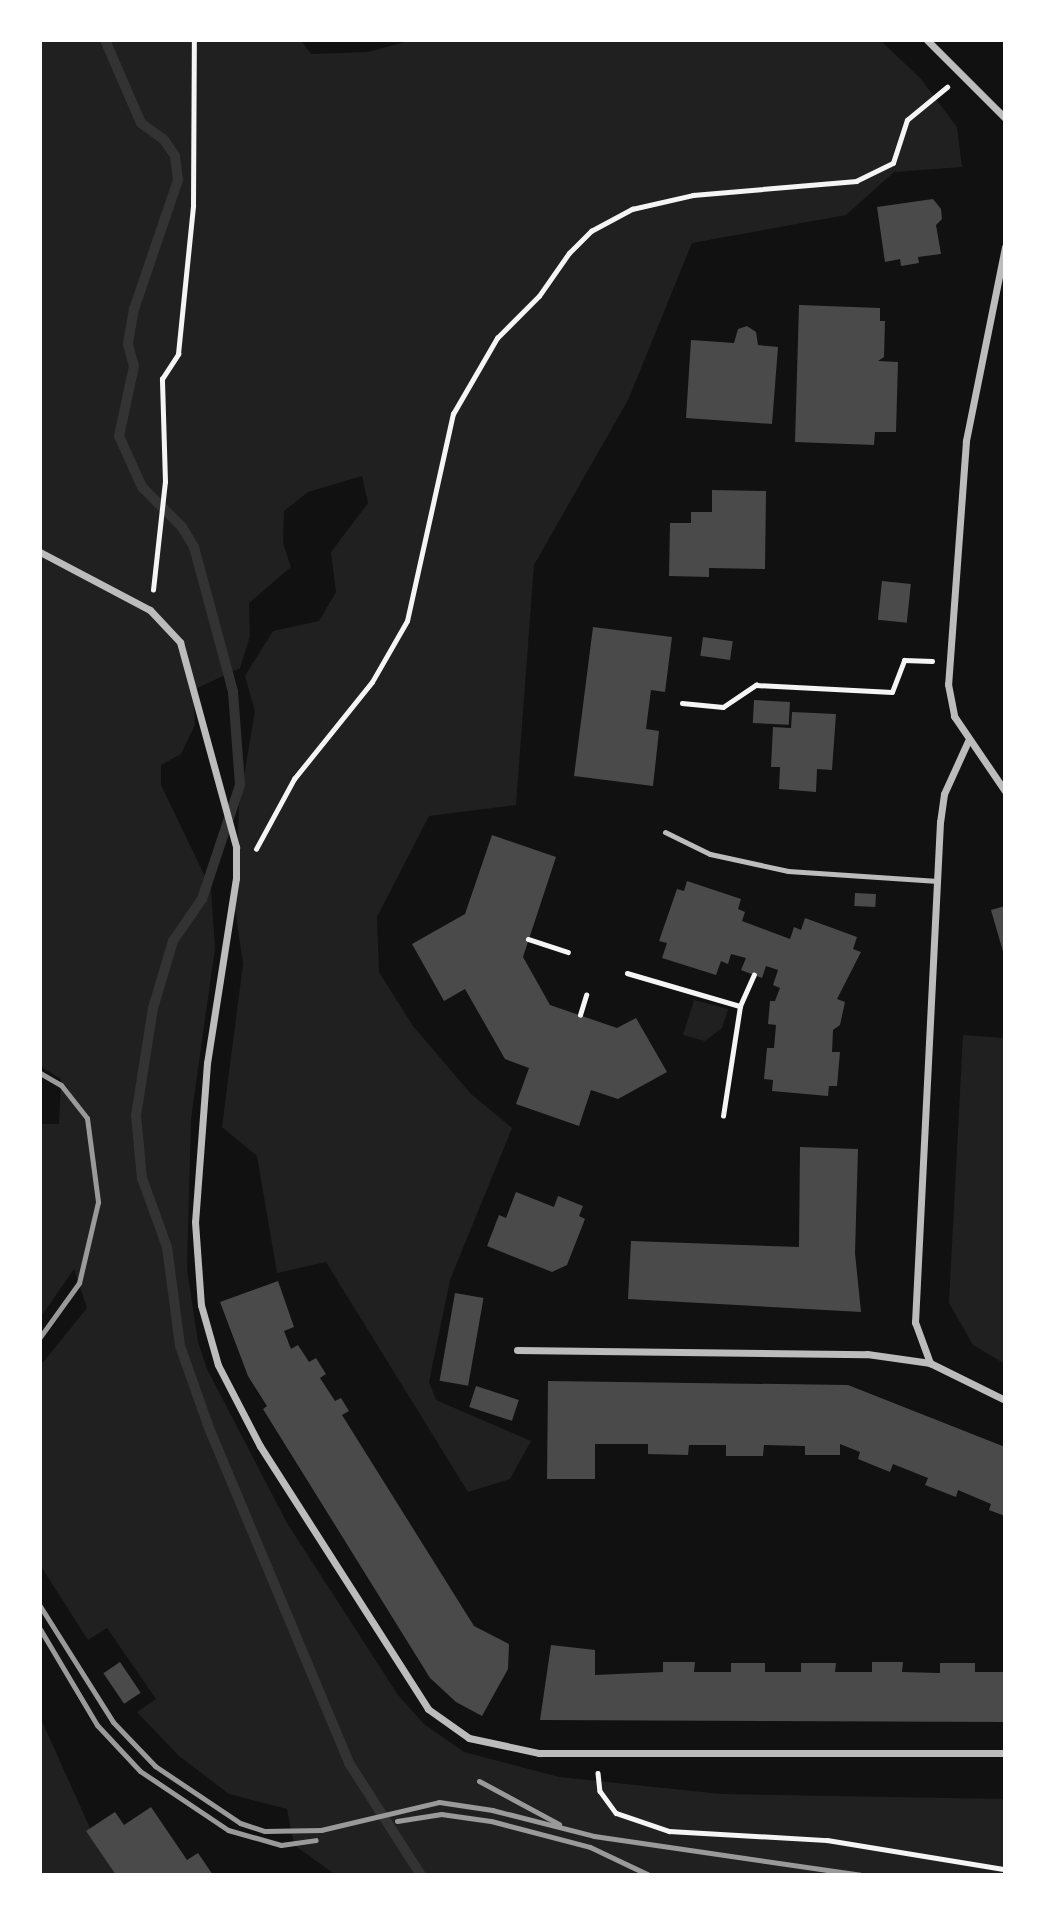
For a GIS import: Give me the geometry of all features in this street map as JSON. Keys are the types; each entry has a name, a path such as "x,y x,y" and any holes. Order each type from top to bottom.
{"street":[{"path":"927,40 1005,118"},
{"path":"1005,247 966,441 950,662 954,716 968,741 1005,791"},
{"path":"40,552 150,610 180,642 236,847 236,878 206,1063 195,1222 201,1305 218,1366 267,1458 428,1709 469,1738 539,1753 1005,1753"},
{"path":"930,1363 915,1322 937,881 944,794 968,741"},
{"path":"517,1350 867,1354 930,1363 1005,1400"}],"lane":[{"path":"666,832 710,854 788,871 937,881"}],"path":[{"path":"150,610 164,482 162,379 178,354 193,206 194,40"},
{"path":"236,878 276,819 294,779 372,681 407,621 453,414 497,338 538,296 569,253 591,231 632,209 707,194 856,181 893,163 907,121 962,75"},
{"path":"682,703 723,707 756,685 892,692 904,660 950,662"},
{"path":"528,939 568,952"},
{"path":"627,973 740,1006"},
{"path":"723,1116 740,1006 754,975"},
{"path":"580,1015 586,995"},
{"path":"594,1753 600,1791 616,1813 669,1830 827,1840 1005,1870"}],"shaded area":[{"path":"40,40 301,40 311,54 368,52 412,40 880,40 920,78 957,127 962,167 894,172 846,215 692,243 628,400 534,565 516,805 429,816 377,917 379,972 413,1026 471,1094 512,1128 450,1280 429,1382 436,1400 531,1441 510,1479 468,1492 326,1262 277,1273 257,1156 222,1127 243,964 235,909 239,806 255,711 245,676 273,631 319,621 336,592 331,552 368,503 362,476 308,492 284,511 283,543 291,567 249,603 250,636 240,668 193,690 195,725 181,754 161,765 161,785 211,889 215,948 191,1119 187,1269 198,1342 207,1369 287,1523 398,1695 424,1724 464,1752 559,1777 721,1794 1005,1799 1005,1875 336,1875 294,1845 287,1809 229,1794 179,1756 137,1712 156,1699 107,1628 88,1640 40,1565 40,1366 87,1308 74,1269 40,1318 40,1124 59,1124 61,1079 40,1066"},
{"path":"694,1000 728,1009 722,1028 705,1041 683,1035"},
{"path":"963,1035 1005,1038 1005,1364 973,1345 949,1303"},
{"path":"40,1717 90,1828 116,1875 40,1875"}],"building":[{"path":"933,199 941,209 942,219 936,225 941,254 918,257 919,263 901,266 900,259 885,262 877,207"},
{"path":"799,305 880,308 880,321 885,321 884,357 878,361 898,362 896,432 875,432 874,445 795,442"},
{"path":"747,326 756,332 758,345 778,347 772,424 686,418 691,340 734,343 738,329"},
{"path":"712,490 766,491 765,569 709,568 709,577 669,576 670,523 691,523 691,512 712,512"},
{"path":"882,581 911,584 907,623 878,620"},
{"path":"593,627 672,637 665,692 651,690 646,729 659,731 653,786 574,776"},
{"path":"703,637 733,641 730,660 700,656"},
{"path":"754,700 790,702 789,725 753,723"},
{"path":"792,712 836,714 832,770 817,769 816,792 779,789 780,767 771,767 773,727 791,728"},
{"path":"492,835 556,857 523,957 550,1005 617,1028 636,1018 667,1072 618,1099 591,1090 579,1126 516,1104 529,1068 505,1059 465,989 444,1001 412,944 465,914"},
{"path":"687,881 741,899 738,909 745,912 742,921 790,939 794,927 801,930 805,918 857,937 853,949 861,952 837,999 845,1002 840,1025 833,1030 832,1052 840,1052 837,1086 829,1086 828,1096 772,1091 773,1080 764,1079 767,1048 774,1048 776,1025 768,1024 770,1001 775,1001 780,988 773,985 778,970 766,966 762,978 741,970 746,958 731,954 728,964 721,961 716,975 662,958 667,943 659,941 677,889 684,891"},
{"path":"855,893 876,894 875,907 854,906"},
{"path":"1005,906 1005,954 1004,955 991,910"},
{"path":"800,1147 858,1149 855,1253 861,1312 628,1299 631,1241 799,1247"},
{"path":"516,1192 554,1207 558,1196 583,1206 579,1216 585,1219 567,1265 552,1272 487,1246 499,1215 506,1218"},
{"path":"278,1281 294,1327 284,1331 291,1349 298,1345 309,1362 316,1358 326,1374 320,1378 335,1401 341,1398 349,1411 342,1415 474,1626 509,1644 508,1669 482,1716 456,1702 430,1678 263,1409 267,1406 248,1376 220,1302"},
{"path":"455,1293 484,1298 468,1386 440,1381"},
{"path":"548,1381 848,1385 1005,1447 1005,1516 989,1510 991,1504 958,1490 956,1497 925,1485 928,1478 893,1464 890,1472 858,1459 860,1452 840,1444 840,1455 805,1455 805,1446 764,1445 763,1456 726,1456 726,1445 689,1445 688,1455 648,1454 648,1444 595,1444 595,1479 547,1479"},
{"path":"476,1386 519,1400 512,1421 469,1407"},
{"path":"551,1645 595,1650 595,1675 663,1672 663,1662 695,1662 694,1672 731,1672 731,1663 765,1663 765,1672 801,1672 801,1663 836,1663 835,1672 872,1672 872,1662 903,1662 902,1672 940,1673 940,1663 975,1663 975,1672 1005,1672 1005,1722 540,1720"},
{"path":"120,1662 141,1693 124,1704 103,1673"},
{"path":"151,1807 187,1860 198,1853 213,1875 116,1875 86,1831 115,1812 124,1825"}],"waterway":[{"path":"105,40 141,123 164,140 175,156 178,180 134,309 128,344 134,366 119,436 142,487 182,527 194,547 233,692 240,785 202,899 173,941 153,1008 136,1115 142,1178 167,1247 180,1346 209,1428 349,1763 421,1875"}],"railway":[{"path":"40,1073 61,1085 87,1118 98,1202 79,1283 40,1337"},
{"path":"40,1606 113,1722 155,1766 240,1823 265,1831 321,1830 439,1802 492,1810 594,1836 860,1875"},
{"path":"40,1629 97,1725 140,1771 228,1830 281,1845 316,1840"},
{"path":"479,1781 559,1824"},
{"path":"397,1821 441,1814 491,1821 590,1847 649,1875"}]}
